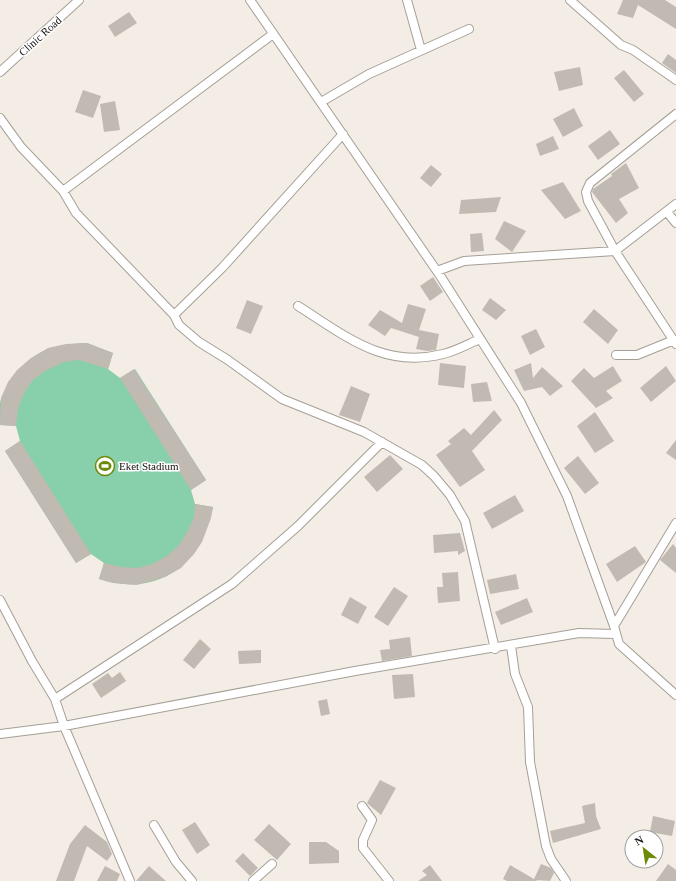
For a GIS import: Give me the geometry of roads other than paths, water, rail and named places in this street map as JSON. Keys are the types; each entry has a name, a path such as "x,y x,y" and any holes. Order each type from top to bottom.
{"street":[{"name":"Clinic Road","path":"0,72 80,0"},
{"path":"250,0 437,271 521,403 567,496 619,644 626,652 676,695"},
{"path":"407,0 421,50"},
{"path":"570,0 621,44 633,50 676,80"},
{"path":"321,102 369,74 469,30"},
{"path":"63,191 274,34"},
{"path":"616,355 637,355 675,342 615,251 588,201 586,192 590,183 676,114"},
{"path":"0,118 21,147 63,191 76,212 174,315 179,325 199,342 228,360 282,399 364,432 422,465 434,476 450,495 465,521 494,649"},
{"path":"174,315 222,268 343,134"},
{"path":"437,271 464,261 615,251 676,204"},
{"path":"667,212 676,223"},
{"path":"298,306 368,349 389,355 408,358 423,358 445,354 480,338"},
{"path":"55,699 232,584 298,526 382,442"},
{"path":"615,630 676,523"},
{"path":"0,600 32,661 55,699 64,726 130,881"},
{"path":"0,734 64,726 355,671 494,649 579,633 615,630"},
{"path":"511,646 515,674 528,707 530,762 546,846 551,859 566,881"},
{"path":"362,806 372,820 363,840 363,848 389,881"},
{"path":"154,825 176,862 192,881"},
{"path":"253,881 272,864"}],"place":[{"name":"Eket Stadium","path":"105,466"}]}
